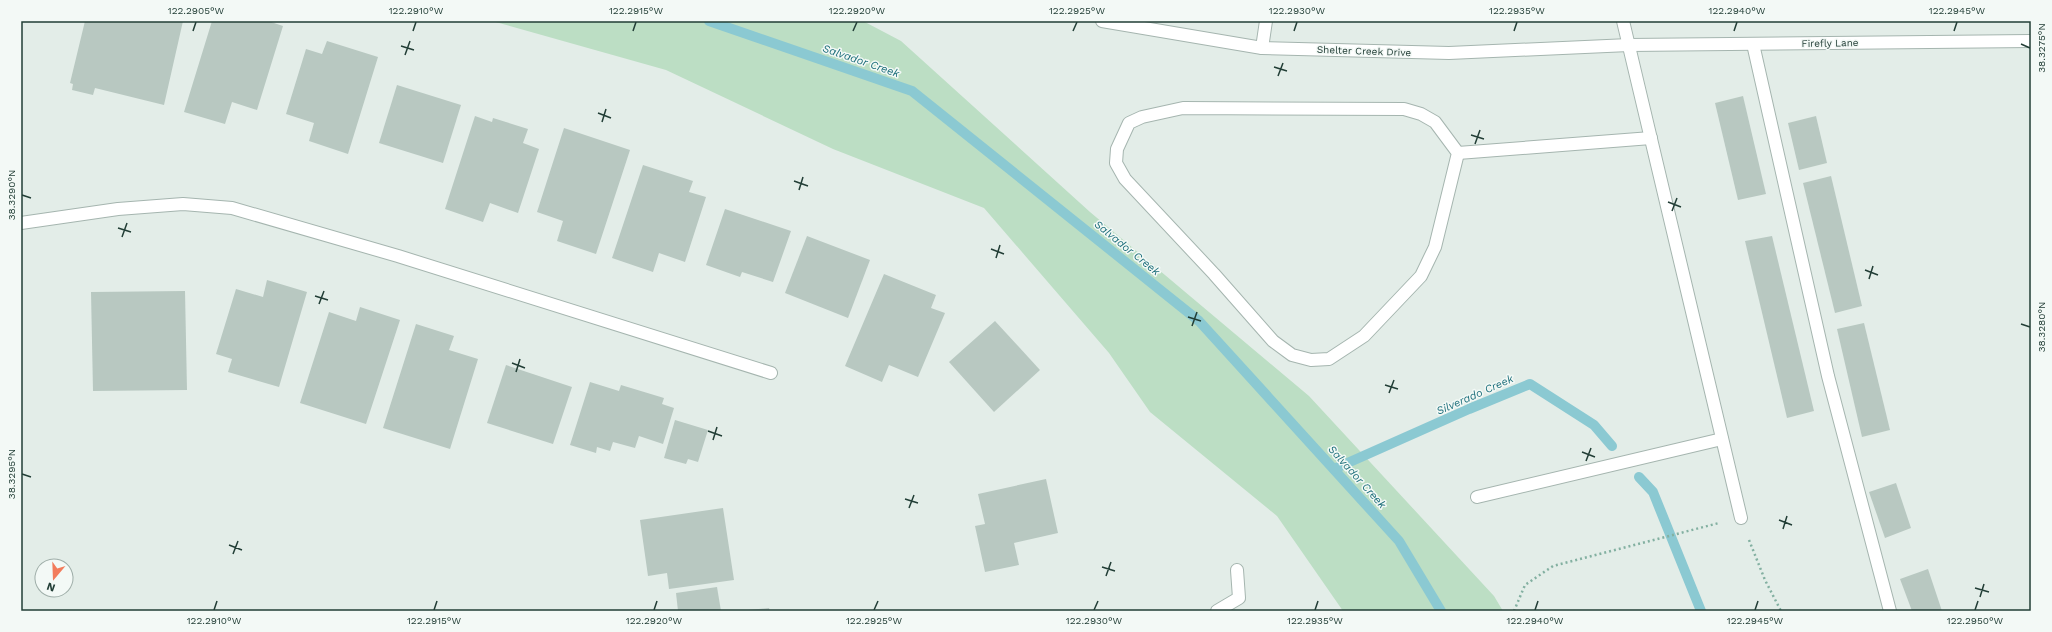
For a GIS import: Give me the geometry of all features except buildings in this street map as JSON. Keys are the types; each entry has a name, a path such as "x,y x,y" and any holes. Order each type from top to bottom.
{"street":[{"name":"Shelter Creek Drive","path":"1102,21 1262,48 1449,53 1629,45"},
{"path":"1262,48 1266,21"},
{"path":"1623,21 1741,518"},
{"name":"Firefly Lane","path":"1629,45 2031,41"},
{"path":"1753,44 1828,376 1890,611"},
{"path":"1183,108 1404,109 1422,114 1435,122 1458,153 1435,246 1421,276 1364,336 1329,359 1311,360 1292,355 1273,342 1214,274 1125,179 1116,163 1117,149 1129,123 1142,117 1183,108"},
{"path":"1458,153 1651,138"},
{"path":"21,223 118,209 168,205 183,204 232,208 398,256 771,373"},
{"path":"1476,497 1722,439"},
{"path":"1217,611 1239,598 1237,570"}],"path":[{"path":"1514,611 1525,585 1553,566 1741,518 1765,580 1781,611"}],"green space":[{"path":"492,21 863,21 901,41 1090,212 1309,396 1494,596 1503,611 1343,611 1277,516 1150,412 1109,353 984,208 833,149 666,70"}],"waterway":[{"name":"Salvador Creek","path":"709,21 912,91 1199,321 1399,541 1441,611"},
{"name":"Silverado Creek","path":"1334,469 1469,409 1530,384 1594,425 1612,446"},
{"name":"Silverado Creek","path":"1639,477 1653,492 1701,611"}]}
